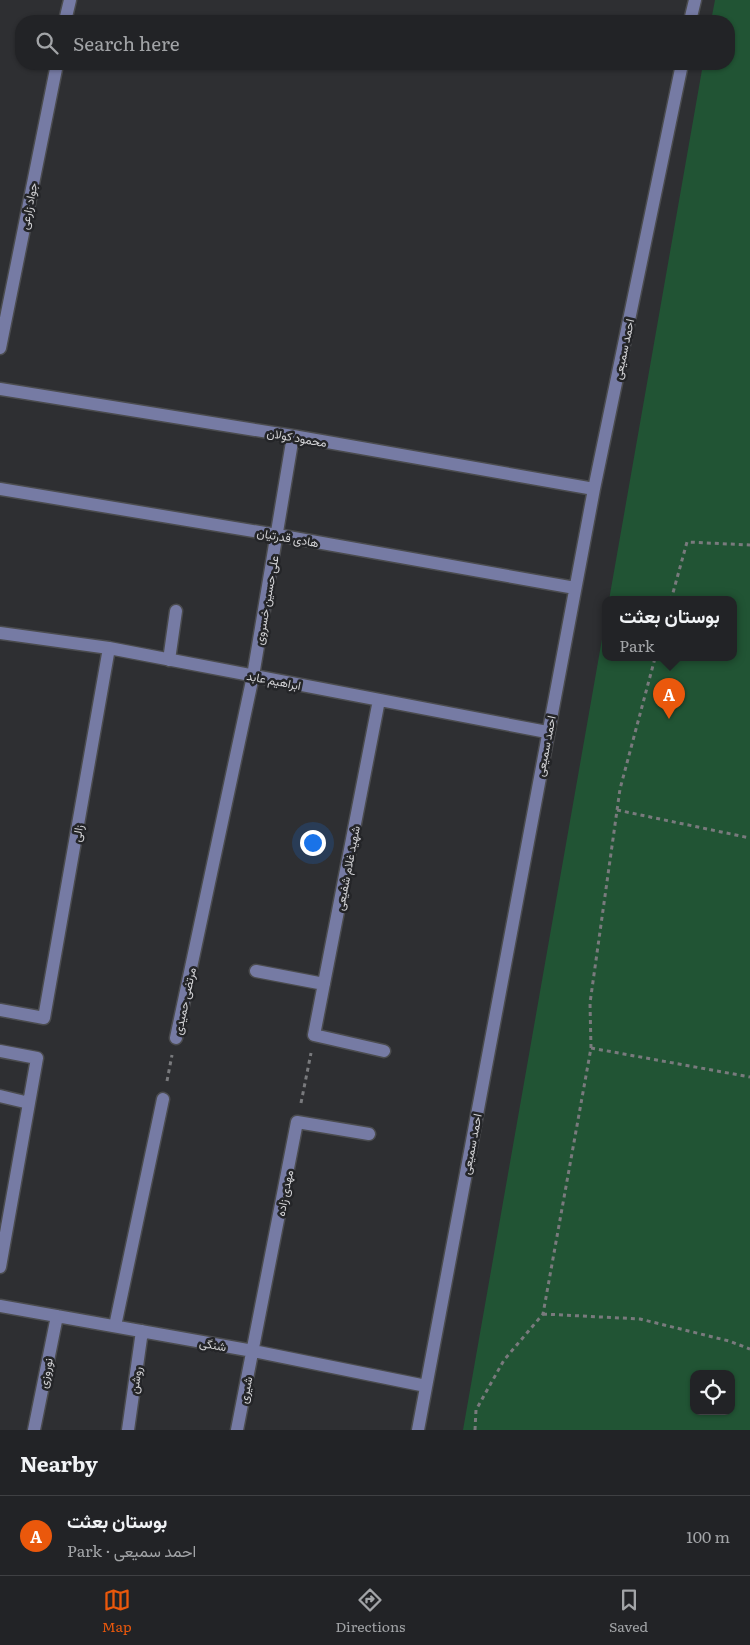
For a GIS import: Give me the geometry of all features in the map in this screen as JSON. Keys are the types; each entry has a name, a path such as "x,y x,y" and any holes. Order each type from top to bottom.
{"street":[{"path":"67,15 70,0"},
{"path":"691,15 695,0"},
{"name":"جواد زارعی","path":"0,348 56,70"},
{"name":"احمد سمیعی","path":"418,1430 547,732 594,489 681,70"},
{"name":"محمود کولان","path":"0,389 293,436 594,489"},
{"name":"علی حسین خسروی","path":"253,676 293,436"},
{"name":"هادی قدرتیان","path":"0,489 575,588"},
{"path":"168,660 176,611"},
{"name":"ابراهیم عابد","path":"0,633 109,648 547,732"},
{"name":"زالی","path":"0,1010 44,1018 109,648"},
{"name":"مرتضی حمیدی","path":"176,1038 253,676"},
{"name":"شهید غلام شفیعی","path":"314,1035 379,700"},
{"path":"256,971 324,984"},
{"path":"314,1035 384,1051"},
{"path":"0,1051 37,1058 0,1266"},
{"path":"0,1096 29,1103"},
{"path":"115,1326 163,1099"},
{"path":"297,1122 369,1134"},
{"name":"مهدی زاده","path":"253,1351 297,1122"},
{"name":"شنگی","path":"0,1306 253,1351 426,1386"},
{"name":"نوروزی","path":"34,1430 56,1316"},
{"name":"روشن","path":"128,1430 142,1331"},
{"name":"شیری","path":"237,1430 253,1351"}],"path":[{"path":"672,596 687,542 750,545"},
{"path":"475,1430 476,1410 504,1360 543,1314 591,1048 590,1003 620,789 654,661"},
{"path":"617,810 750,838"},
{"path":"297,1122 314,1035"},
{"name":"مرتضی حمیدی","path":"163,1099 176,1038"},
{"path":"591,1048 750,1077"},
{"path":"543,1314 640,1319 729,1341 750,1349"}],"green space":[{"path":"715,0 750,0 750,1430 463,1430 602,639 602,661 737,661 737,596 610,596 702,70 735,70 735,15 712,15"}],"place":[{"name":"بوستان بعثت","path":"669,719"}]}
